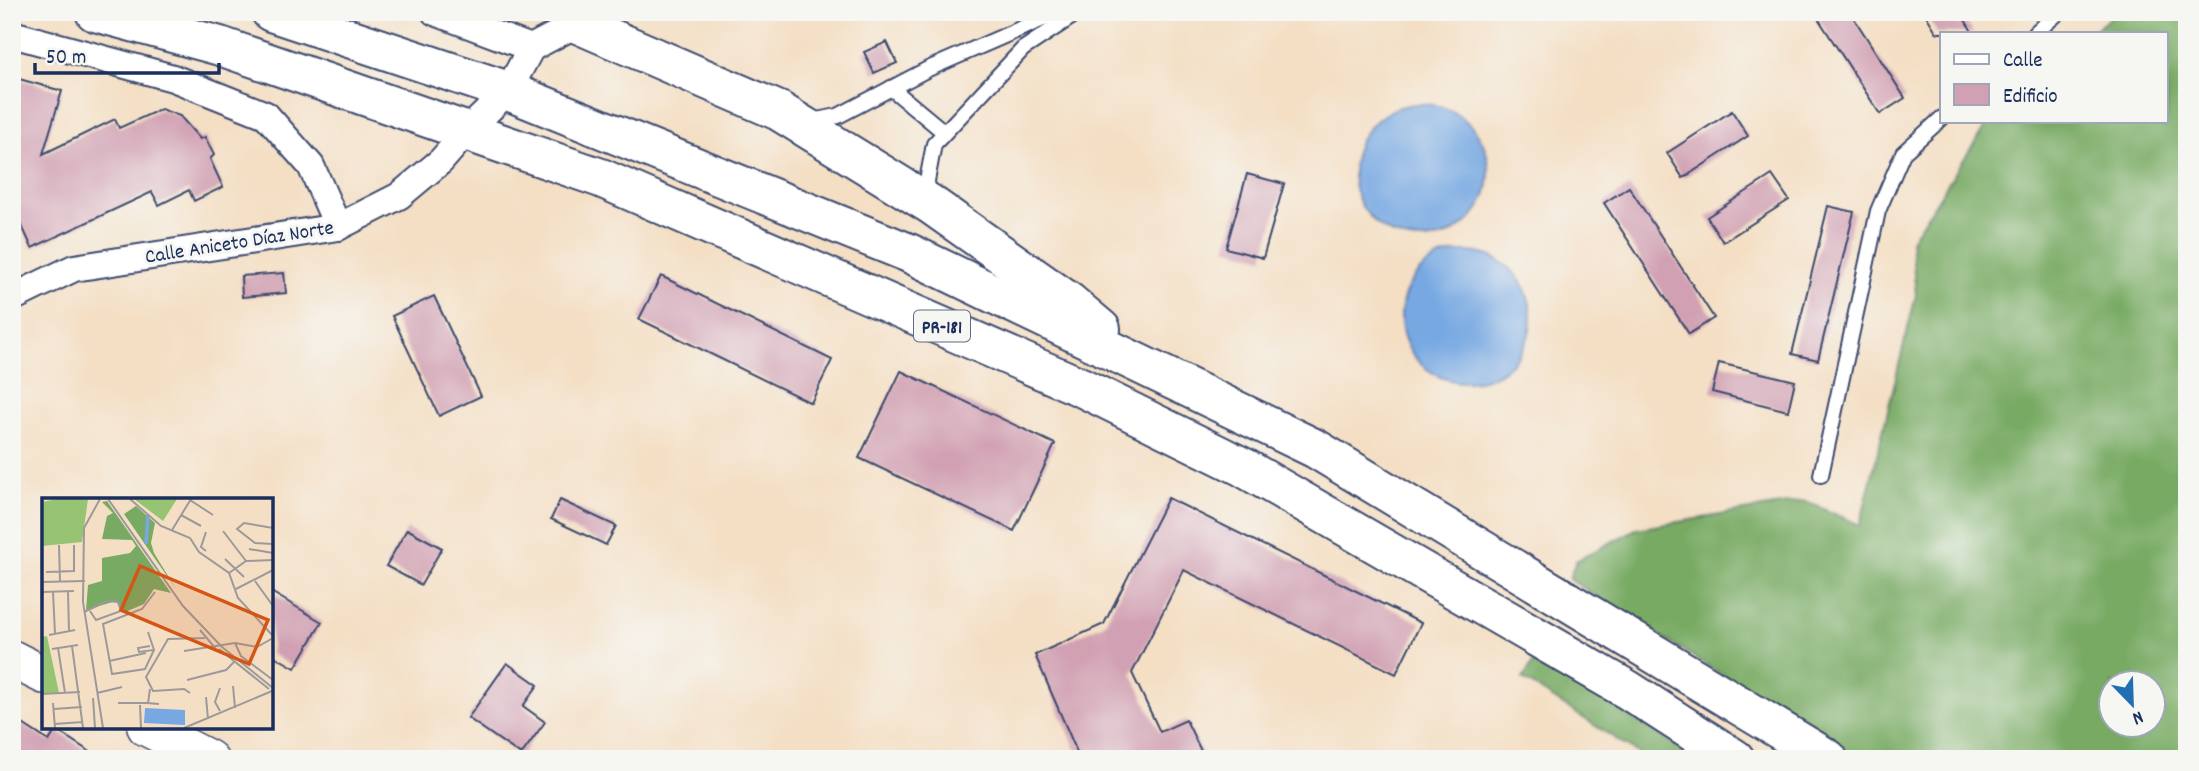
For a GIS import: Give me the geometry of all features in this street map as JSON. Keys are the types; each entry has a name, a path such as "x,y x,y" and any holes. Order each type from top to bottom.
{"main road":[{"name":"PR-181","path":"95,12 220,46 601,178 1083,387 1243,467 1628,690 1735,759"},
{"name":"PR-181","path":"271,12 508,92 909,253 1317,449 1828,759"},
{"path":"589,18 799,123 930,204 1069,302 1152,370"}],"street":[{"path":"435,12 531,48 589,18"},
{"path":"12,34 173,78 266,115 312,166 338,227"},
{"name":"Calle Aniceto Díaz Norte","path":"12,298 74,268 338,227 399,196 441,161 468,130 508,92 531,48"},
{"path":"12,659 42,674"},
{"path":"150,729 209,759"}],"lane":[{"path":"799,123 838,116 891,88 1059,12"},
{"path":"930,204 927,181 934,144 1023,50 1079,12"},
{"path":"2036,32 2059,12"},
{"path":"891,88 944,132"},
{"path":"1821,475 1878,211 1903,153 1940,120"}],"green space":[{"path":"2117,12 2187,12 2187,759 1857,759 1569,579 1576,561 1636,529 1805,501 1860,525 1916,295 1911,240 1988,122 2168,122 2168,32 2092,32"},
{"path":"1537,656 1697,759 1647,759 1523,679"}],"water":[{"path":"1421,104 1447,109 1469,124 1484,146 1489,172 1484,198 1469,220 1447,235 1421,240 1395,235 1373,220 1358,198 1353,172 1358,146 1373,124 1395,109"},
{"path":"1466,252 1491,257 1512,271 1526,292 1531,317 1526,342 1512,363 1491,377 1466,382 1441,377 1420,363 1406,342 1401,317 1406,292 1420,271 1441,257"}],"building":[{"path":"1814,12 1850,12 1905,98 1880,114"},
{"path":"1924,12 1960,12 1972,32 1940,32 1937,33"},
{"path":"887,42 897,63 874,73 864,52"},
{"path":"12,77 62,91 43,154 115,119 119,128 161,109 180,116 200,139 205,137 214,155 210,159 223,187 194,201 189,190 159,205 152,192 32,248 12,204"},
{"path":"1732,111 1748,136 1683,178 1667,153"},
{"path":"1247,174 1284,184 1263,258 1226,248"},
{"path":"1772,175 1789,200 1723,242 1707,217"},
{"path":"1629,187 1714,318 1689,334 1604,203"},
{"path":"1828,206 1854,212 1818,360 1792,354"},
{"path":"284,273 286,293 242,297 241,276"},
{"path":"661,276 832,360 811,403 639,319"},
{"path":"434,296 481,396 439,416 392,316"},
{"path":"1719,363 1795,381 1788,411 1712,392"},
{"path":"901,371 1055,444 1014,531 859,458"},
{"path":"1168,498 1421,623 1396,674 1184,570 1132,673 1160,732 1186,720 1205,759 1080,759 1035,655 1104,624"},
{"path":"560,500 616,526 606,545 551,519"},
{"path":"407,529 442,548 421,585 386,566"},
{"path":"273,593 322,622 295,668 273,655"},
{"path":"507,663 538,685 523,706 545,722 521,755 468,718"},
{"path":"12,717 49,741 56,730 101,759 12,759"}]}
